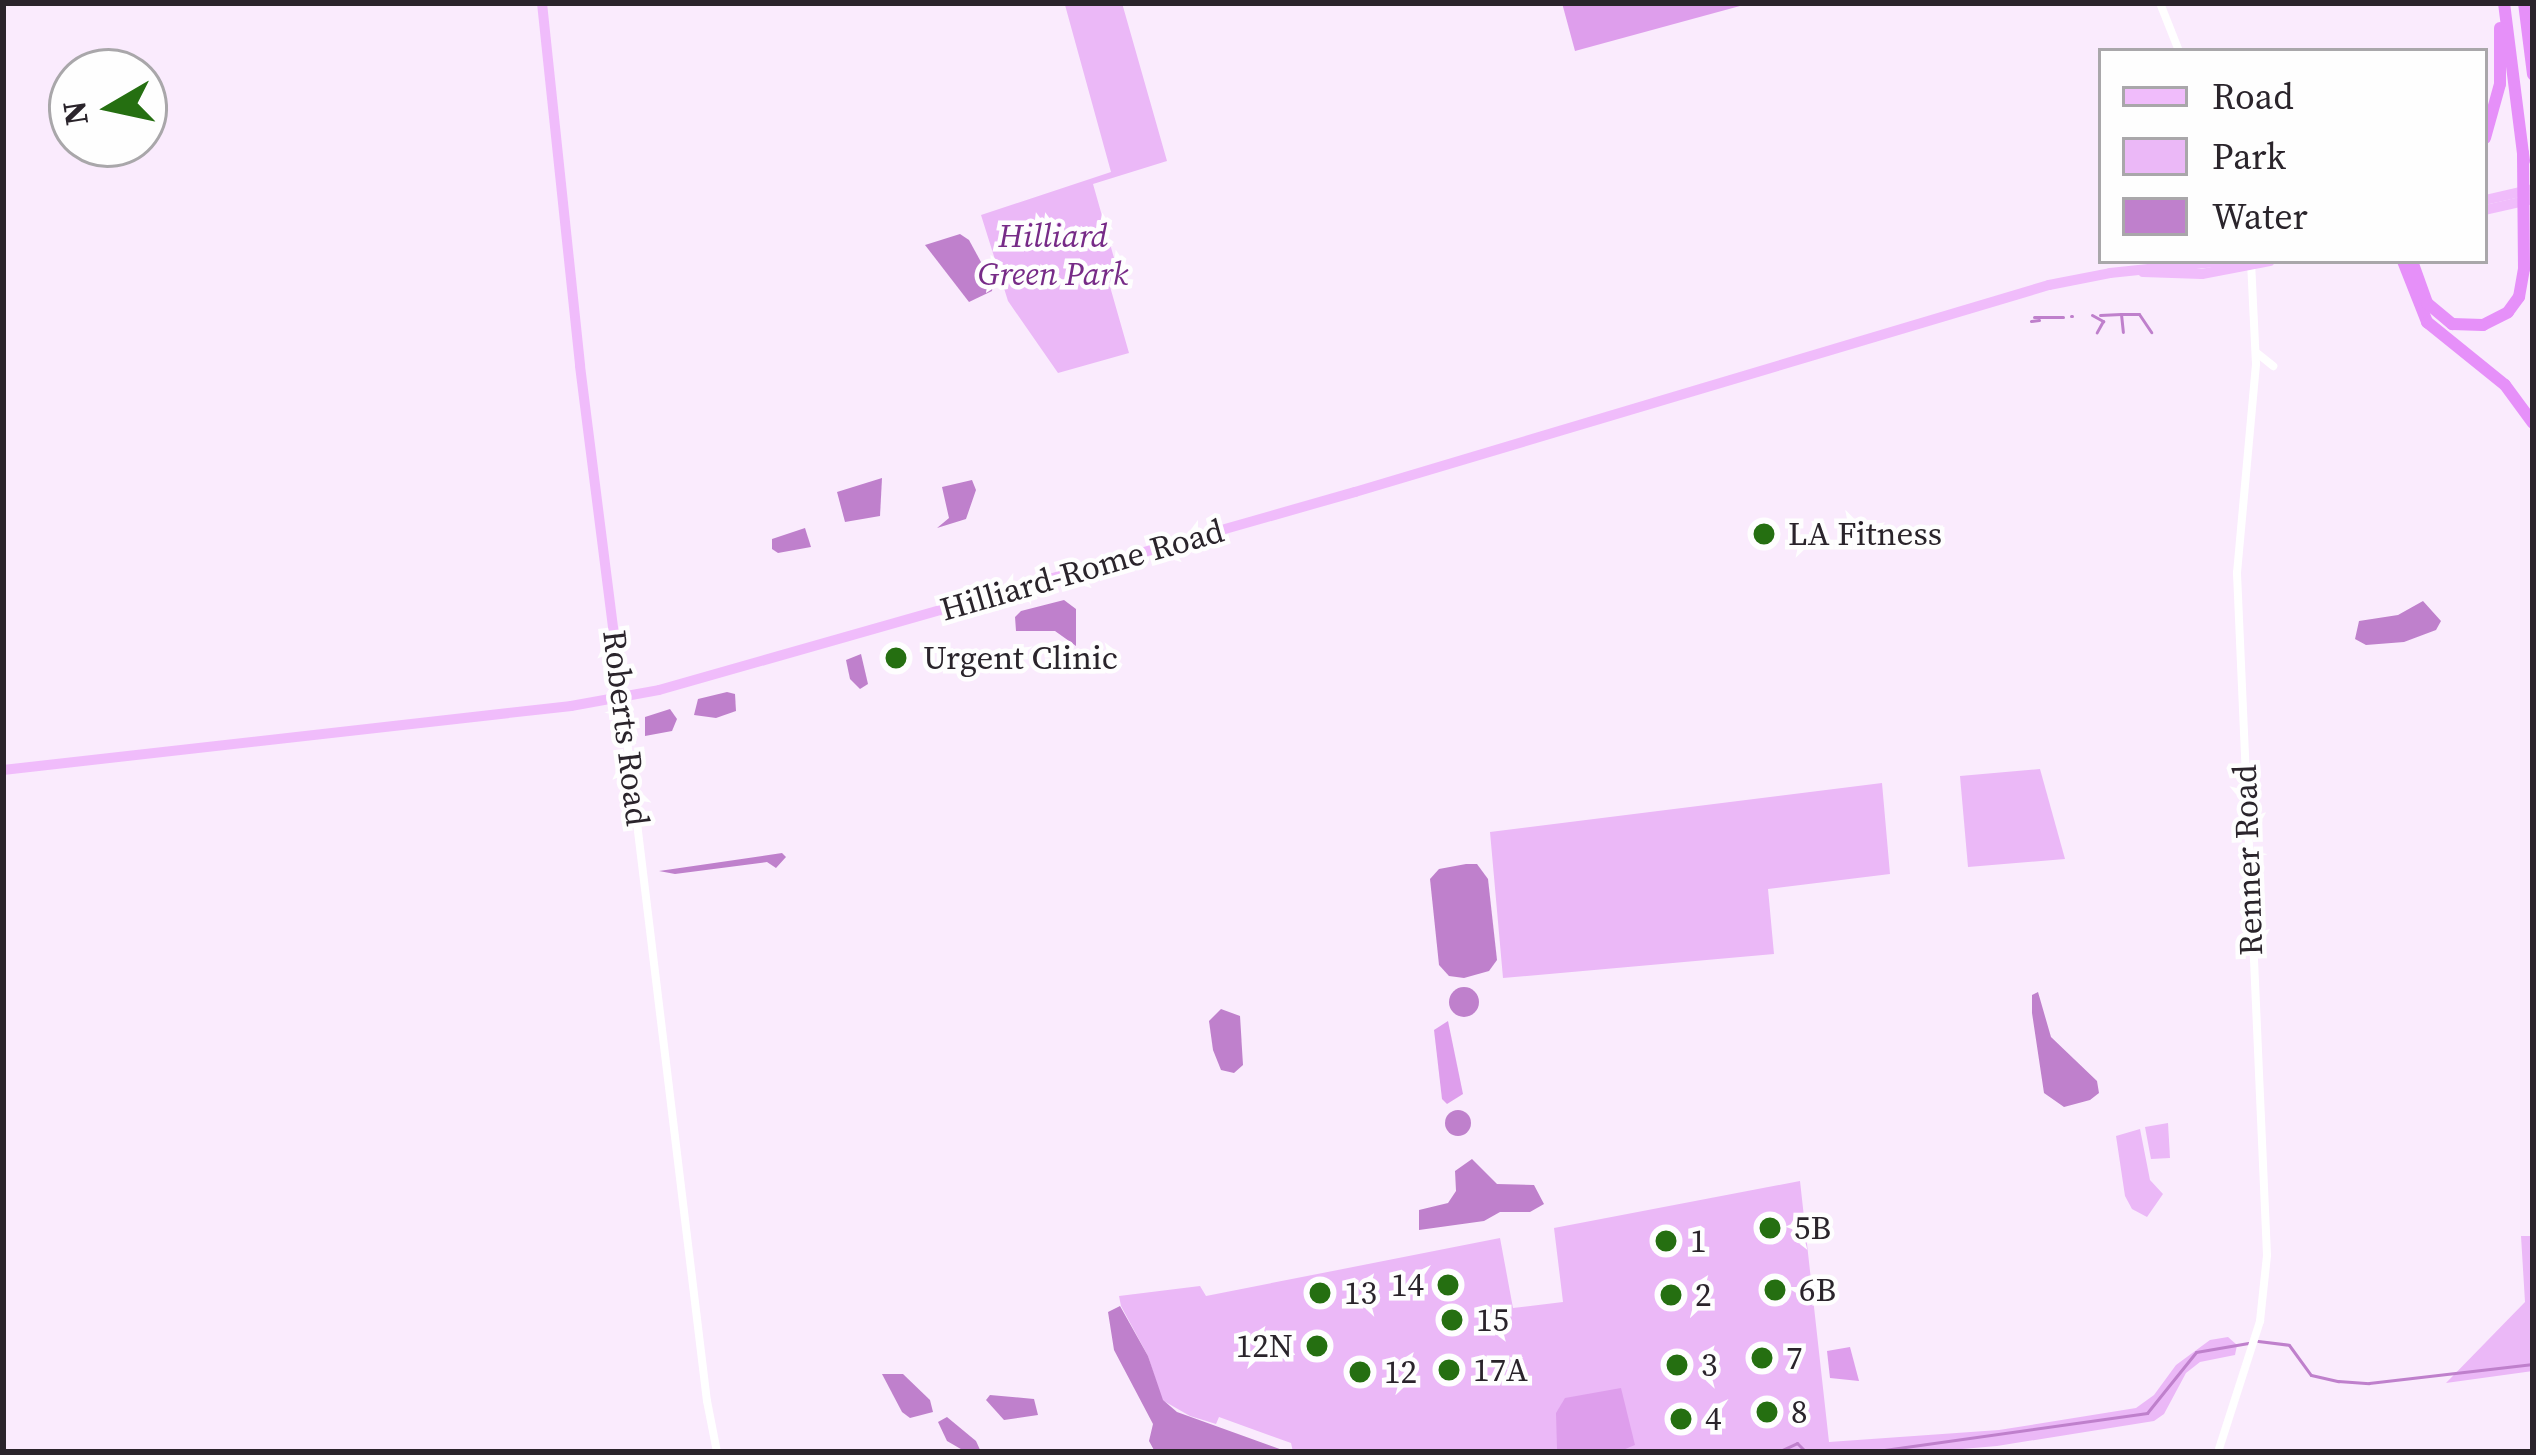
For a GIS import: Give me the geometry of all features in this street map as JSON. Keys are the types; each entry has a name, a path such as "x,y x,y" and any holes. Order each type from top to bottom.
{"highway":[{"path":"2488,127 2500,84 2501,3"},
{"path":"2501,3 2533,233"},
{"path":"2524,3 2533,74"},
{"path":"2526,21 2533,41"},
{"path":"2409,264 2427,303 2452,323 2483,325 2509,312 2519,297 2524,269 2523,153"},
{"path":"2409,264 2427,322 2505,385 2533,423"}],"main road":[{"name":"Roberts Road","path":"542,3 580,366 704,1380 717,1452"},
{"path":"2160,3 2179,48"},
{"path":"2488,208 2533,189"},
{"path":"2488,200 2533,199"},
{"name":"Hilliard-Rome Road","path":"3,770 622,698 1355,492 2049,285 2199,264"},
{"name":"Hilliard-Rome Road","path":"2140,271 2187,274 2245,264"},
{"name":"Renner Road","path":"2218,1452 2260,1321 2267,1256 2237,573 2255,375 2251,264"},
{"path":"2255,375 2273,366 2256,351"}],"green space":[{"name":"Hilliard Green Park","path":"1122,3 1167,161 1093,184 1120,279 1109,283 1129,353 1058,373 1008,301 981,215 1111,172 1065,5"},
{"path":"2040,769 2065,859 1968,867 1960,776"},
{"path":"1882,783 1890,874 1768,889 1774,954 1503,978 1490,832"},
{"path":"2168,1123 2170,1158 2151,1159 2145,1127"},
{"path":"2140,1129 2150,1180 2163,1194 2147,1217 2132,1209 2125,1196 2116,1136"},
{"path":"1800,1181 1829,1442 1999,1430 2136,1408 2154,1395 2176,1365 2210,1340 2228,1337 2237,1345 2235,1355 2200,1362 2186,1373 2164,1414 2154,1421 1997,1446 1927,1452 1293,1452 1291,1443 1219,1417 1216,1424 1190,1416 1162,1400 1148,1356 1119,1296 1200,1286 1206,1296 1500,1238 1513,1308 1563,1302 1554,1228"},
{"path":"2521,1236 2533,1236 2533,1371 2446,1383 2525,1302"}],"shaded area":[{"path":"1562,3 1751,3 1575,51"},
{"path":"1448,1021 1463,1094 1447,1104 1442,1099 1434,1030"},
{"path":"1850,1347 1859,1381 1830,1378 1827,1351"},
{"path":"1621,1388 1635,1445 1618,1452 1557,1449 1556,1413 1565,1398"}],"water":[{"path":"960,234 969,240 993,284 992,291 969,302 925,245"},
{"path":"882,478 880,516 845,522 837,492"},
{"path":"972,480 976,490 966,519 937,528 949,518 942,487"},
{"path":"805,528 811,547 778,553 772,549 772,539"},
{"path":"1064,600 1076,609 1076,646 1055,631 1016,631 1015,617 1021,611"},
{"path":"2423,601 2441,621 2436,630 2404,642 2366,645 2355,639 2359,621 2398,615"},
{"path":"861,654 868,684 860,689 850,679 846,660"},
{"path":"735,694 736,711 716,718 694,715 698,699"},
{"path":"670,709 677,719 672,731 645,736 645,717"},
{"path":"782,853 786,857 776,868 767,862 675,874 659,871"},
{"path":"1477,864 1488,879 1497,960 1489,971 1464,978 1449,976 1439,965 1430,879 1439,869"},
{"path":"1464,987 1479,1002 1464,1017 1449,1002"},
{"path":"2038,992 2051,1037 2097,1081 2099,1093 2090,1100 2064,1107 2044,1093 2032,1013 2032,995"},
{"path":"1221,1009 1240,1016 1243,1065 1234,1073 1221,1070 1213,1050 1209,1021"},
{"path":"1458,1110 1471,1123 1458,1136 1445,1123"},
{"path":"1472,1159 1497,1184 1534,1185 1544,1204 1530,1212 1500,1212 1484,1221 1419,1230 1419,1210 1448,1203 1456,1191 1455,1171"},
{"path":"1120,1306 1148,1356 1163,1400 1177,1412 1288,1452 1155,1452 1149,1441 1153,1424 1114,1350 1108,1312"},
{"path":"882,1374 903,1374 930,1400 933,1412 910,1418"},
{"path":"990,1395 1034,1399 1038,1415 1004,1420 986,1400"},
{"path":"947,1417 976,1441 981,1452 966,1452 947,1441 938,1422"}],"waterway":[{"path":"2121,314 2139,314 2151,332"},
{"path":"2100,315 2121,314 2123,332"},
{"path":"2092,315 2103,321 2097,332"},
{"path":"2034,317 2063,317"},
{"path":"2031,321 2039,320"},
{"path":"2258,1341 2289,1345 2311,1375 2338,1381 2369,1383 2533,1364"},
{"path":"1870,1452 2147,1413 2196,1352 2248,1343"},
{"path":"1778,1452 1797,1443 1806,1452"},
{"path":"1738,1452 1748,1452"}],"place":[{"name":"LA Fitness","path":"1764,534"},
{"name":"Urgent Clinic","path":"896,658"},
{"name":"5B","path":"1770,1228"},
{"name":"1","path":"1666,1241"},
{"name":"14","path":"1448,1285"},
{"name":"6B","path":"1775,1290"},
{"name":"13","path":"1320,1293"},
{"name":"2","path":"1671,1295"},
{"name":"15","path":"1452,1320"},
{"name":"12N","path":"1317,1346"},
{"name":"7","path":"1762,1358"},
{"name":"3","path":"1677,1365"},
{"name":"17A","path":"1449,1370"},
{"name":"12","path":"1360,1372"},
{"name":"8","path":"1767,1412"},
{"name":"4","path":"1681,1419"}]}
